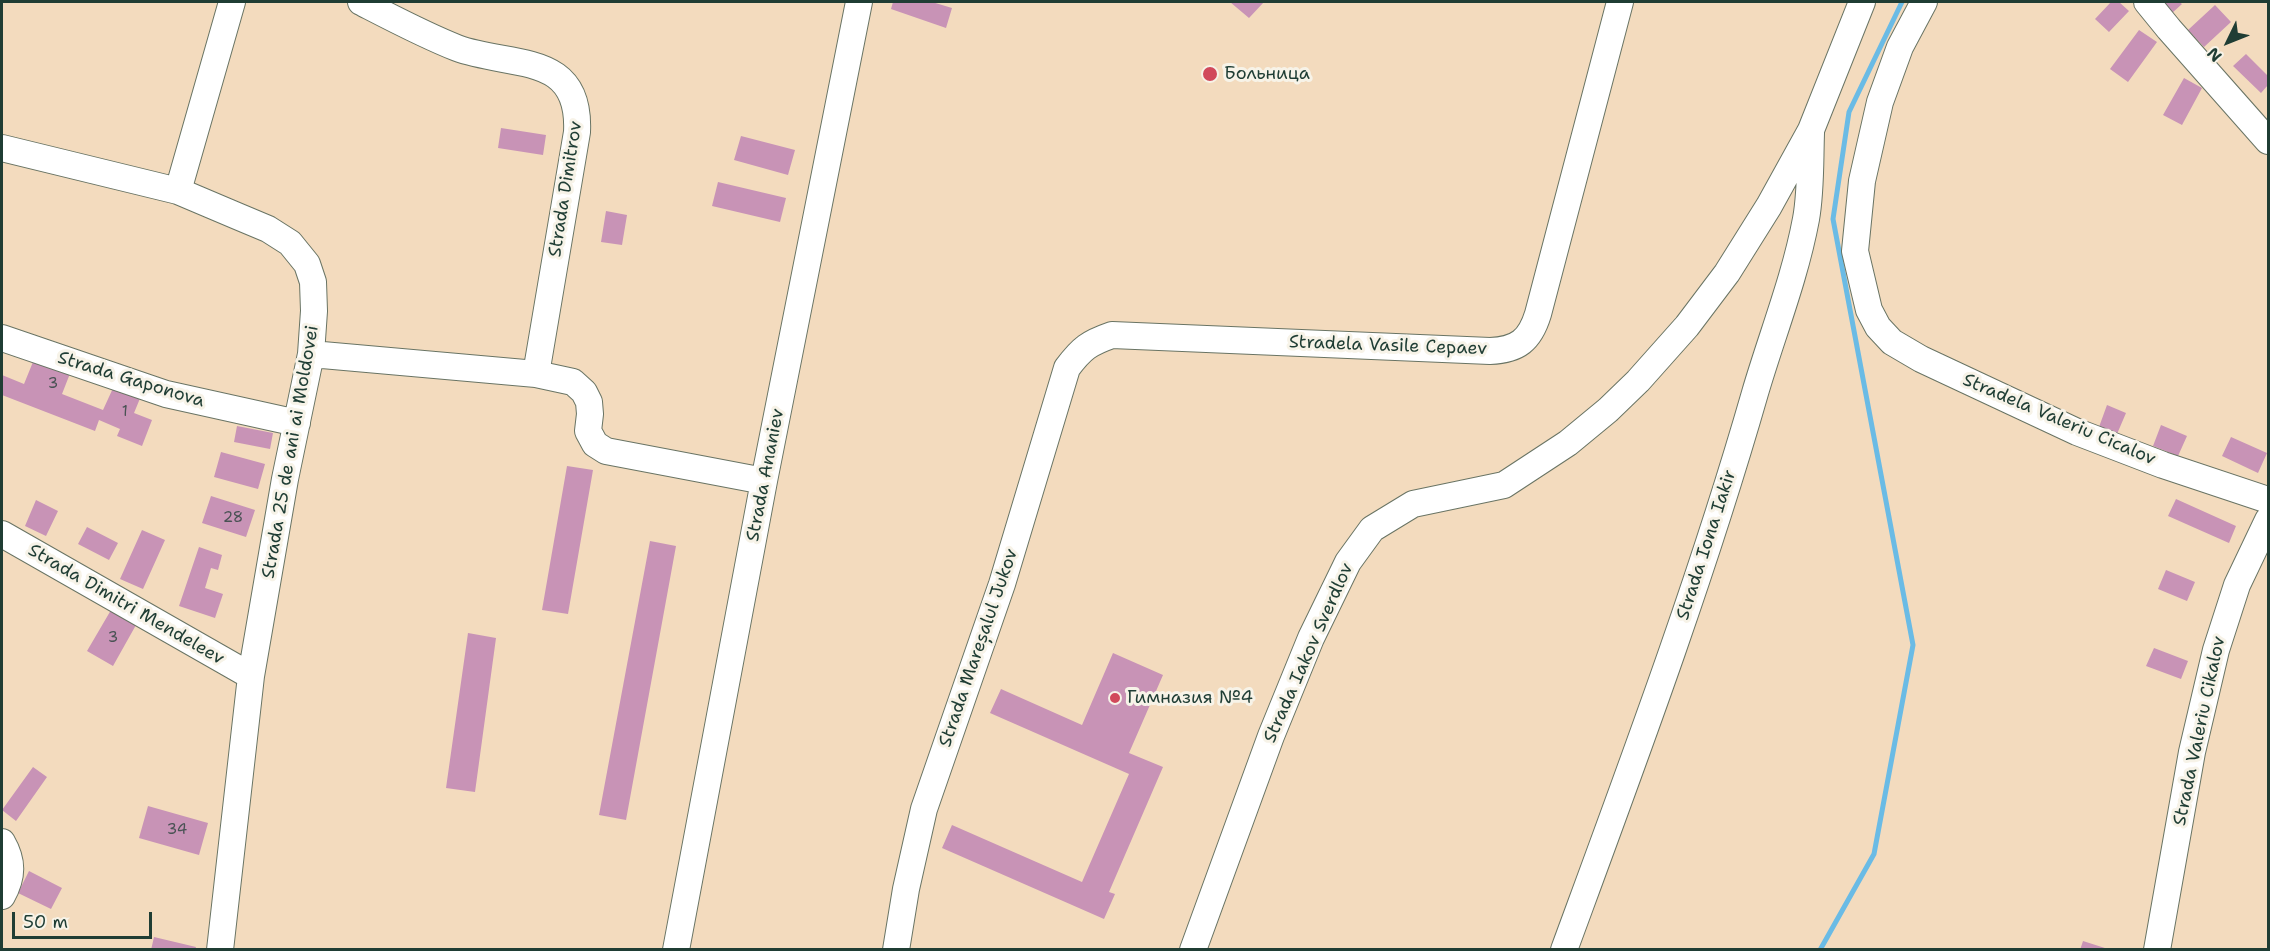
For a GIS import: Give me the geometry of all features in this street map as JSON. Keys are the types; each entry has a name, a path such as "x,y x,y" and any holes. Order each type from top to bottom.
{"street":[{"path":"178,191 232,2"},
{"name":"Strada Dimitrov","path":"361,2 394,20 459,49 541,68 555,75 574,97 578,113 577,132 536,374"},
{"name":"Strada Ananiev","path":"676,950 764,481 859,2"},
{"name":"Stradela Vasile Cepaev","path":"1079,351 1093,342 1112,335 1490,351 1505,350 1521,343 1533,330 1538,314 1620,2"},
{"name":"Strada Iakov Sverdlov","path":"1193,950 1271,736 1311,638 1348,562 1372,529 1413,504 1504,485 1568,443 1608,410 1638,381 1687,326 1726,273 1769,206 1811,130 1863,2"},
{"name":"Stradela Valeriu Cicalov","path":"1924,2 1900,46 1880,102 1862,181 1856,251 1869,310 1878,327 1892,342 1931,364 2077,432 2163,465 2268,500"},
{"path":"2147,2 2268,141"},
{"name":"Strada Iona Iakir","path":"1564,950 1704,557 1791,280 1806,218 1811,130"},
{"name":"Strada 25 de ani ai Moldovei","path":"2,148 178,191 268,229 290,243 307,264 313,282 314,311 311,354 285,479 251,676 220,950"},
{"name":"Strada Gaponova","path":"2,338 166,394 297,423"},
{"name":"Strada Mareșalul Jukov","path":"896,950 906,889 924,809 1002,584 1067,368 1079,351"},
{"path":"311,354 536,374 573,382 584,392 591,414 588,431 595,444 606,451 764,481"},
{"name":"Strada Valeriu Cikalov","path":"2157,950 2192,752 2216,650 2237,585 2268,520"},
{"name":"Strada Dimitri Mendeleev","path":"2,534 251,676"},
{"path":"2,842 9,853 12,867 2,896"}],"building":[{"path":"893,2 932,2 952,8 946,28 891,9"},
{"path":"1230,2 1264,2 1249,18"},
{"path":"2111,2 2119,2 2129,11 2109,32 2095,19"},
{"path":"2158,2 2179,2 2182,4 2171,14"},
{"path":"2215,5 2231,22 2204,47 2188,30"},
{"path":"2139,30 2157,42 2128,82 2110,69"},
{"path":"2246,54 2268,76 2268,85 2261,93 2233,66"},
{"path":"2184,78 2202,88 2182,125 2163,115"},
{"path":"501,128 546,135 543,155 498,148"},
{"path":"741,136 795,150 788,175 734,160"},
{"path":"718,182 786,198 780,222 712,206"},
{"path":"606,211 627,215 622,245 601,242"},
{"path":"35,357 71,371 62,394 103,410 114,386 141,396 134,413 152,420 142,446 117,436 120,429 99,420 95,431 2,395 2,375 24,384"},
{"path":"2107,405 2126,413 2117,434 2099,427"},
{"path":"2161,425 2187,436 2178,456 2153,446"},
{"path":"237,426 273,433 270,449 234,442"},
{"path":"2231,437 2267,453 2258,473 2222,456"},
{"path":"221,452 265,464 258,489 214,477"},
{"path":"567,466 593,470 568,614 542,610"},
{"path":"211,496 255,510 246,537 202,523"},
{"path":"2176,499 2236,526 2229,543 2168,516"},
{"path":"36,500 58,511 46,536 25,526"},
{"path":"87,527 118,543 109,560 78,544"},
{"path":"142,530 165,540 143,589 120,579"},
{"path":"650,541 676,546 626,820 599,815"},
{"path":"199,547 222,555 218,570 211,568 205,588 223,594 215,618 179,606"},
{"path":"2166,570 2195,582 2187,601 2158,589"},
{"path":"111,610 136,625 113,666 87,651"},
{"path":"468,633 496,638 475,792 446,788"},
{"path":"2154,648 2188,661 2181,679 2146,666"},
{"path":"1113,653 1163,675 1129,753 1163,767 1109,892 1115,894 1104,919 942,848 952,825 1082,882 1129,774 990,713 1001,689 1082,725"},
{"path":"33,767 47,777 16,821 2,810"},
{"path":"148,806 208,823 199,855 139,838"},
{"path":"29,871 62,888 51,909 18,893"},
{"path":"154,937 196,947 195,950 151,950"},
{"path":"2083,941 2108,949 2108,950 2080,950"}],"waterway":[{"path":"1820,950 1874,854 1913,645 1833,219 1849,112 1902,2"}],"place":[{"name":"Больница","path":"1210,74"},
{"name":"Гимназия №4","path":"1115,698"}]}
